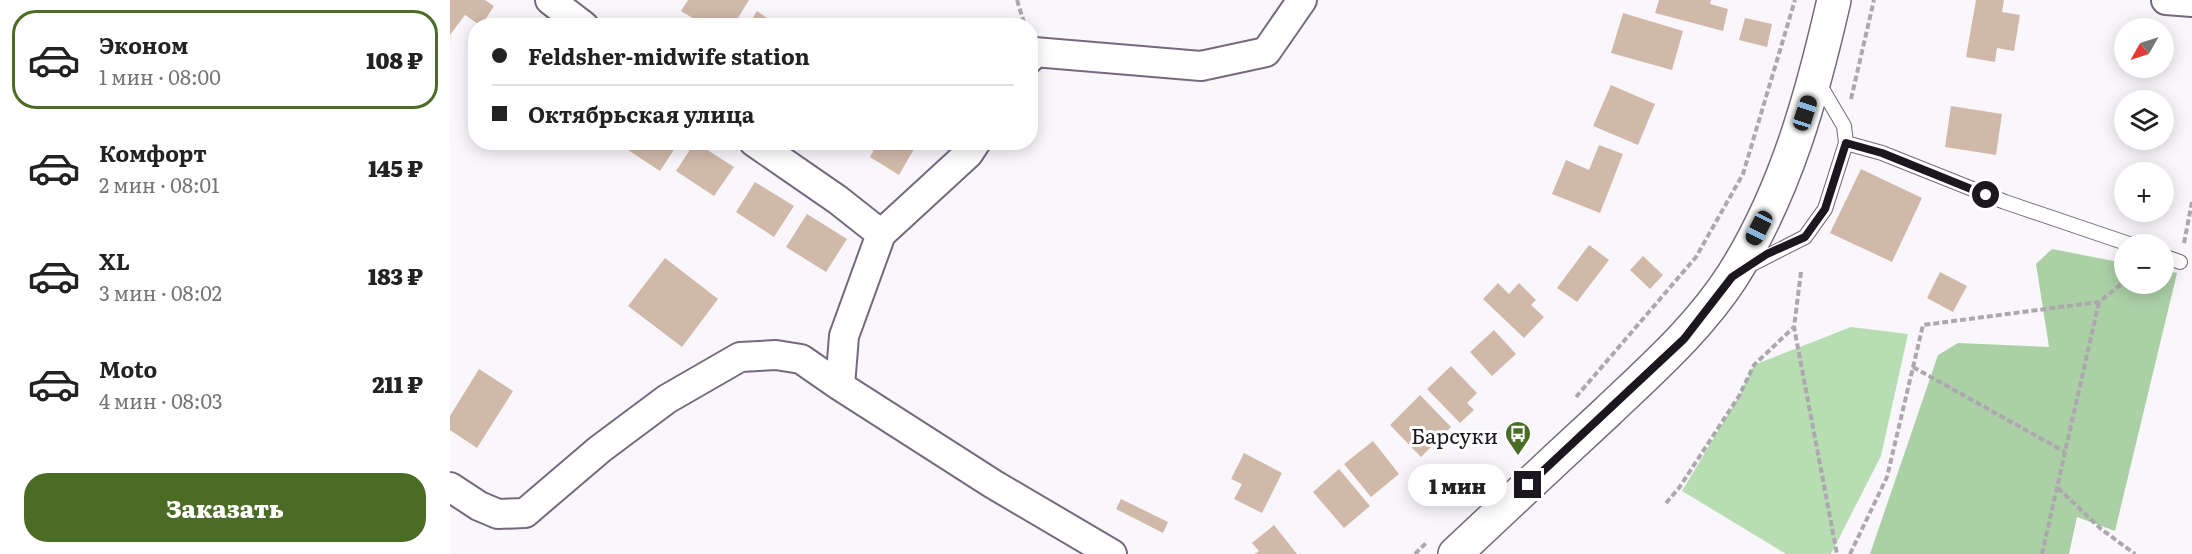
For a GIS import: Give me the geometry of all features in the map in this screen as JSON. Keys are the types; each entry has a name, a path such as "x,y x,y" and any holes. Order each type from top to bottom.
{"main road":[{"path":"1443,546 1649,374 1684,339 1732,277 1782,179 1816,78 1834,0"}],"street":[{"path":"550,0 574,18"},
{"path":"1038,55 1201,66 1266,52 1302,0"},
{"path":"2166,0 2192,2"},
{"path":"766,150 838,200 882,234"},
{"path":"840,386 844,336 882,234 971,150"},
{"path":"450,487 479,506 498,514 525,513 600,449 667,399 740,357 776,355 801,360 993,484 1112,554"}],"lane":[{"path":"1732,277 1767,254 1805,237 1825,209 1846,143 1844,126 1816,78"},
{"path":"1846,143 1882,153 2005,202 2114,239"},
{"path":"2174,260 2180,262"}],"path":[{"path":"1017,0 1023,18"},
{"path":"1573,400 1696,257 1743,174 1795,0"},
{"path":"1844,126 1874,0"},
{"path":"1801,272 1794,327 1836,554"},
{"path":"1850,554 1887,477 1923,325 2099,302 2114,290"},
{"path":"2042,554 2099,302"},
{"path":"1666,503 1679,488 1739,396 1754,365 1794,327"},
{"path":"1913,367 2065,452"},
{"path":"2057,488 2101,529 2134,554"},
{"path":"1415,554 1443,546"}],"green space":[{"path":"2052,249 2114,261 2114,294 2172,294 2115,531 2077,517 2069,554 1870,554 1938,355 1958,343 2049,347 2036,264"},
{"path":"1851,327 1908,334 1881,456 1831,554 1786,554 1682,491 1739,396 1754,365"}],"building":[{"path":"450,0 485,0 494,6 486,18 469,18 465,15 450,35"},
{"path":"688,0 749,0 738,18 692,18 681,11"},
{"path":"1659,0 1711,0 1710,4 1728,9 1723,31 1655,13"},
{"path":"1976,0 2004,0 2002,12 2020,15 2014,51 1997,48 1995,62 1966,57"},
{"path":"757,11 767,18 753,18"},
{"path":"1623,13 1683,31 1672,70 1611,53"},
{"path":"1745,18 1772,24 1767,47 1739,40"},
{"path":"1611,85 1655,104 1638,145 1593,126"},
{"path":"1951,106 2002,114 1996,155 1945,147"},
{"path":"1599,145 1623,154 1600,213 1552,194 1566,160 1589,170"},
{"path":"628,150 674,150 660,171"},
{"path":"690,150 707,150 734,167 714,196 676,171"},
{"path":"874,150 913,150 899,175 870,157"},
{"path":"1861,169 1922,198 1892,262 1830,233"},
{"path":"755,182 794,206 774,237 736,212"},
{"path":"807,214 847,239 826,272 786,247"},
{"path":"1589,245 1609,260 1577,302 1557,288"},
{"path":"1643,256 1663,275 1650,289 1630,270"},
{"path":"665,258 718,299 682,347 628,306"},
{"path":"1940,272 1967,286 1953,312 1927,298"},
{"path":"1498,283 1509,294 1519,283 1536,300 1531,305 1544,317 1524,338 1483,299"},
{"path":"1494,330 1516,354 1492,376 1470,352"},
{"path":"1451,366 1477,393 1467,403 1474,410 1460,423 1427,389"},
{"path":"479,369 513,391 477,448 450,430 450,416"},
{"path":"1420,395 1451,427 1421,457 1390,425"},
{"path":"1373,441 1399,474 1371,497 1344,464"},
{"path":"1244,453 1282,473 1262,513 1234,499 1242,484 1231,479"},
{"path":"1339,469 1370,506 1344,528 1313,492"},
{"path":"1121,499 1168,522 1163,533 1116,509"},
{"path":"1274,525 1297,554 1255,554 1259,551 1252,543"}],"place":[{"name":"Барсуки","path":"1518,457"}],"route":[{"path":"1528,485 1684,339 1732,277 1767,254 1805,237 1825,209 1846,143 1882,153 1986,195"}]}
